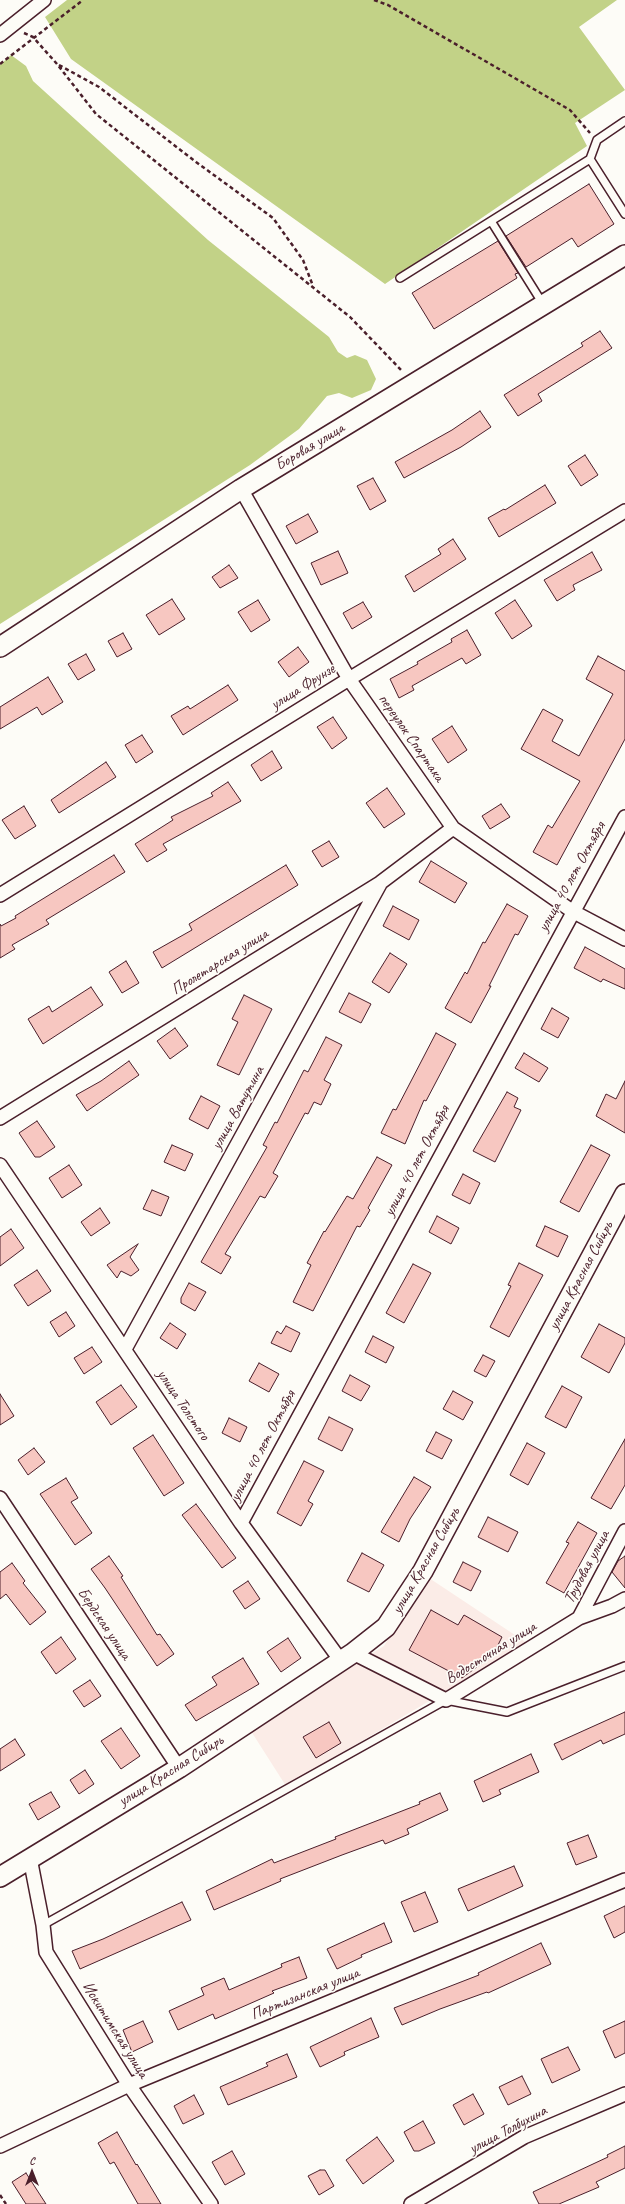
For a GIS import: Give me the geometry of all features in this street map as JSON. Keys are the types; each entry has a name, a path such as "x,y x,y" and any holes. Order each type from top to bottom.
{"main road":[{"name":"Боровая улица","path":"0,647 240,489 625,255"},
{"name":"улица Красная Сибирь","path":"0,1877 179,1768 347,1657 386,1627 423,1571 625,1194"}],"street":[{"path":"0,35 44,0"},
{"name":"переулок Спартака","path":"240,489 349,678 453,828 572,911 625,940"},
{"name":"улица Фрунзе","path":"0,895 349,678 625,511"},
{"name":"улица 40 лет Октября","path":"241,1523 572,911 625,817"},
{"name":"Пролетарская улица","path":"0,1118 380,883 453,828"},
{"name":"улица Ватутина","path":"125,1349 380,883"},
{"name":"улица Толстого","path":"0,1165 241,1523 347,1657"},
{"name":"Бердская улица","path":"0,1498 179,1768"},
{"name":"Трудовая улица","path":"579,1618 625,1531"},
{"name":"Водосточная улица","path":"347,1657 446,1700 579,1618 619,1607 625,1599"},
{"name":"Искитимская улица","path":"30,1858 43,1925 46,1952 129,2085 211,2204"},
{"name":"Партизанская улица","path":"0,2146 129,2085 625,1880"},
{"name":"улица Толбухина","path":"411,2204 524,2137 625,2094"}],"lane":[{"path":"400,278 590,159 597,140 625,121"},
{"path":"590,159 625,214"},
{"path":"491,220 544,305"},
{"path":"43,1925 446,1700 507,1712 625,1666"}],"path":[{"path":"0,64 33,37 83,0"},
{"path":"374,0 388,5 570,110 597,140"},
{"path":"388,5 390,0"},
{"path":"11,26 33,37 57,64 96,114 350,317 414,384"},
{"path":"57,64 100,86 196,162 273,218 303,260 313,287"},
{"path":"0,2195 6,2204"}],"shaded area":[{"path":"426,1576 527,1643 286,1786 249,1728 384,1646"}],"green space":[{"path":"67,0 617,0 579,27 625,90 575,123 587,146 385,284 71,59 45,17"},
{"path":"11,55 26,66 33,81 208,240 329,337 338,352 347,358 355,355 367,360 376,379 371,390 352,398 339,393 327,396 299,429 250,465 0,624 0,65"}],"building":[{"path":"589,184 614,224 578,247 572,238 526,267 506,236"},
{"path":"498,241 518,273 515,274 517,278 434,329 412,293"},
{"path":"600,331 612,348 538,394 542,401 518,416 504,395 583,346 581,343"},
{"path":"480,411 491,427 461,447 404,478 395,462 452,430"},
{"path":"585,455 598,475 581,486 568,466"},
{"path":"373,478 386,501 370,510 357,486"},
{"path":"545,485 556,503 499,537 488,518 504,509 505,510"},
{"path":"308,514 318,532 296,544 286,526"},
{"path":"453,539 466,559 414,592 405,576 441,554 438,549"},
{"path":"338,551 348,573 321,585 311,563"},
{"path":"592,552 602,570 573,585 575,590 557,601 544,580"},
{"path":"229,565 238,578 220,588 212,577"},
{"path":"172,599 185,619 159,635 146,615"},
{"path":"258,600 270,620 251,632 238,612"},
{"path":"515,600 532,626 512,639 495,613"},
{"path":"363,602 372,617 352,629 343,613"},
{"path":"467,630 481,655 466,664 462,658 412,686 414,690 399,698 390,679 418,664 417,662 452,642 451,639"},
{"path":"123,633 132,649 117,657 108,641"},
{"path":"298,647 309,662 289,677 278,662"},
{"path":"86,654 95,670 78,680 68,664"},
{"path":"598,656 625,671 625,739 557,865 533,852 548,825 552,828 580,781 521,749 543,709 563,720 552,741 579,756 613,694 586,679"},
{"path":"48,677 63,702 42,715 37,707 0,729 0,707"},
{"path":"228,685 238,700 183,735 171,716 188,706 190,709"},
{"path":"333,717 347,738 332,749 317,727"},
{"path":"452,726 467,750 448,763 432,739"},
{"path":"142,735 153,752 136,763 125,745"},
{"path":"272,751 282,768 261,781 251,765"},
{"path":"106,762 116,777 59,813 51,800"},
{"path":"228,782 241,801 163,844 167,850 147,862 135,844 173,820 171,817 213,796 211,793"},
{"path":"387,788 405,814 384,828 366,803"},
{"path":"501,804 510,817 490,829 482,816"},
{"path":"24,806 36,826 15,839 2,820"},
{"path":"329,841 339,857 322,867 312,851"},
{"path":"114,855 125,872 46,920 49,924 12,945 15,949 0,958 0,924 1,926 16,918 15,916"},
{"path":"431,861 467,883 455,903 419,882"},
{"path":"286,865 298,885 162,968 153,952 192,930 189,924"},
{"path":"507,904 528,916 518,935 515,934 489,986 491,986 471,1023 445,1008 465,972 467,974 483,942 485,943"},
{"path":"393,906 419,920 409,940 383,926"},
{"path":"585,947 625,969 625,989 603,979 601,982 574,968"},
{"path":"390,953 407,964 389,993 372,982"},
{"path":"126,961 139,983 122,993 109,972"},
{"path":"91,987 103,1005 43,1044 28,1019 49,1006 52,1012"},
{"path":"349,993 371,1004 361,1023 339,1012"},
{"path":"244,995 272,1009 239,1075 217,1065 238,1022 232,1019"},
{"path":"552,1008 569,1018 558,1038 541,1029"},
{"path":"175,1028 188,1046 170,1059 157,1041"},
{"path":"436,1033 456,1044 426,1101 424,1100 405,1144 381,1133 393,1109 396,1110"},
{"path":"326,1037 342,1045 324,1080 331,1084 321,1105 314,1102 308,1114 305,1113 273,1173 278,1176 265,1198 260,1196 225,1254 231,1257 221,1274 201,1262 267,1147 263,1145 275,1122 277,1123 304,1070 308,1072"},
{"path":"524,1053 548,1068 539,1082 515,1068"},
{"path":"129,1061 139,1075 87,1111 76,1095 101,1081"},
{"path":"625,1081 625,1133 596,1116 606,1094 616,1099"},
{"path":"507,1092 518,1098 514,1107 521,1110 495,1162 473,1151"},
{"path":"201,1096 220,1106 208,1129 189,1119"},
{"path":"37,1121 55,1147 40,1157 35,1157 19,1133"},
{"path":"172,1145 193,1154 185,1171 164,1162"},
{"path":"591,1145 610,1155 579,1212 560,1202"},
{"path":"377,1157 392,1165 368,1208 370,1210 360,1227 357,1226 313,1311 293,1302 311,1265 307,1263 324,1231 325,1232 347,1196 353,1199"},
{"path":"69,1165 82,1185 62,1198 49,1178"},
{"path":"463,1174 480,1183 470,1204 452,1195"},
{"path":"152,1190 169,1197 161,1216 143,1209"},
{"path":"100,1208 110,1223 91,1236 81,1222"},
{"path":"437,1216 459,1228 451,1244 429,1232"},
{"path":"545,1226 568,1236 558,1257 536,1246"},
{"path":"11,1229 24,1248 0,1266 0,1237"},
{"path":"138,1244 130,1257 139,1270 131,1276 121,1271 117,1278 107,1265"},
{"path":"519,1263 543,1275 509,1337 490,1327 511,1286 508,1285"},
{"path":"413,1264 431,1273 404,1323 386,1313"},
{"path":"37,1270 51,1291 28,1306 14,1285"},
{"path":"189,1283 206,1292 195,1311 181,1303 181,1298"},
{"path":"66,1312 75,1326 59,1337 50,1322"},
{"path":"170,1323 186,1334 177,1349 160,1338"},
{"path":"599,1324 625,1338 625,1343 609,1373 581,1357"},
{"path":"286,1326 300,1333 291,1352 271,1343 277,1331 281,1334"},
{"path":"373,1336 394,1347 386,1363 365,1352"},
{"path":"92,1347 102,1362 84,1374 74,1358"},
{"path":"483,1355 495,1361 486,1377 474,1371"},
{"path":"259,1363 279,1374 269,1392 249,1381"},
{"path":"350,1375 370,1386 361,1401 342,1391"},
{"path":"121,1385 137,1407 111,1425 96,1402"},
{"path":"562,1386 582,1397 566,1428 545,1417"},
{"path":"453,1391 473,1402 463,1420 443,1409"},
{"path":"0,1394 14,1416 0,1425"},
{"path":"329,1417 353,1429 342,1451 318,1439"},
{"path":"229,1418 247,1427 240,1442 222,1433"},
{"path":"436,1432 452,1440 442,1459 426,1451"},
{"path":"153,1435 184,1483 164,1496 133,1448"},
{"path":"625,1439 625,1485 611,1509 591,1498"},
{"path":"527,1443 545,1453 528,1485 510,1475"},
{"path":"34,1448 45,1462 28,1475 18,1460"},
{"path":"304,1461 324,1471 308,1501 313,1504 301,1526 277,1513"},
{"path":"414,1477 431,1487 410,1519 399,1542 381,1532"},
{"path":"66,1478 78,1498 71,1502 92,1533 75,1545 40,1494"},
{"path":"196,1504 236,1558 222,1568 182,1515"},
{"path":"488,1517 518,1532 508,1552 478,1537"},
{"path":"578,1522 597,1533 564,1593 546,1583 569,1543 566,1542"},
{"path":"362,1553 384,1565 369,1592 347,1581"},
{"path":"109,1556 123,1576 121,1577 157,1635 160,1634 174,1654 157,1666 91,1569"},
{"path":"625,1556 625,1588 612,1572 618,1561"},
{"path":"463,1562 481,1571 471,1591 453,1582"},
{"path":"12,1563 25,1581 23,1583 46,1612 30,1625 6,1594 0,1599 0,1572"},
{"path":"248,1581 260,1599 245,1609 233,1591"},
{"path":"431,1610 458,1625 464,1615 502,1637 493,1655 462,1678 409,1650"},
{"path":"61,1637 76,1659 56,1674 41,1652"},
{"path":"288,1638 301,1658 281,1672 267,1652"},
{"path":"243,1658 259,1684 196,1721 185,1705 217,1685 212,1677"},
{"path":"90,1680 101,1696 84,1707 73,1691"},
{"path":"625,1712 625,1734 603,1744 601,1740 562,1760 554,1744"},
{"path":"329,1722 341,1743 316,1758 303,1737"},
{"path":"121,1728 140,1756 121,1769 101,1741"},
{"path":"15,1739 25,1755 0,1771 0,1749"},
{"path":"531,1754 539,1772 499,1790 501,1794 483,1802 474,1781"},
{"path":"85,1770 94,1784 79,1794 70,1780"},
{"path":"51,1792 60,1807 38,1820 29,1804"},
{"path":"440,1793 448,1810 407,1829 409,1834 385,1844 383,1840 280,1879 281,1881 214,1910 206,1891 272,1859 274,1863 336,1839 335,1837 420,1804 419,1802"},
{"path":"588,1835 597,1857 576,1865 567,1843"},
{"path":"514,1866 523,1886 468,1911 458,1889"},
{"path":"425,1892 438,1922 414,1932 401,1902"},
{"path":"182,1902 191,1920 80,1969 72,1951 103,1939"},
{"path":"625,1906 625,1932 614,1938 604,1916"},
{"path":"384,1923 392,1942 361,1955 362,1957 337,1969 327,1949"},
{"path":"541,1943 551,1964 488,1993 487,1992 440,2009 402,2025 394,2008 479,1975 478,1973"},
{"path":"299,1957 307,1978 272,1991 274,1993 215,2019 213,2014 178,2030 169,2011 204,1995 201,1988 224,1978 229,1990 282,1967 281,1964"},
{"path":"371,2018 379,2037 344,2052 345,2055 320,2067 310,2047"},
{"path":"143,2021 153,2042 132,2052 123,2030"},
{"path":"625,2021 625,2053 615,2058 603,2031"},
{"path":"568,2047 580,2070 552,2083 541,2059"},
{"path":"287,2054 297,2077 228,2105 220,2087 268,2066 266,2063"},
{"path":"522,2076 531,2094 508,2105 499,2087"},
{"path":"473,2094 484,2114 464,2125 453,2105"},
{"path":"194,2095 204,2114 183,2124 174,2106"},
{"path":"423,2121 435,2143 419,2151 414,2151 404,2132"},
{"path":"117,2132 161,2204 138,2204 114,2162 110,2164 98,2143"},
{"path":"377,2137 394,2161 363,2184 346,2160"},
{"path":"625,2146 625,2168 596,2182 599,2187 559,2204 539,2204 533,2192 608,2157 607,2155"},
{"path":"232,2151 245,2174 225,2185 212,2162"},
{"path":"320,2170 325,2170 334,2186 319,2195 308,2176"},
{"path":"26,2173 46,2204 26,2204 12,2182"}]}
